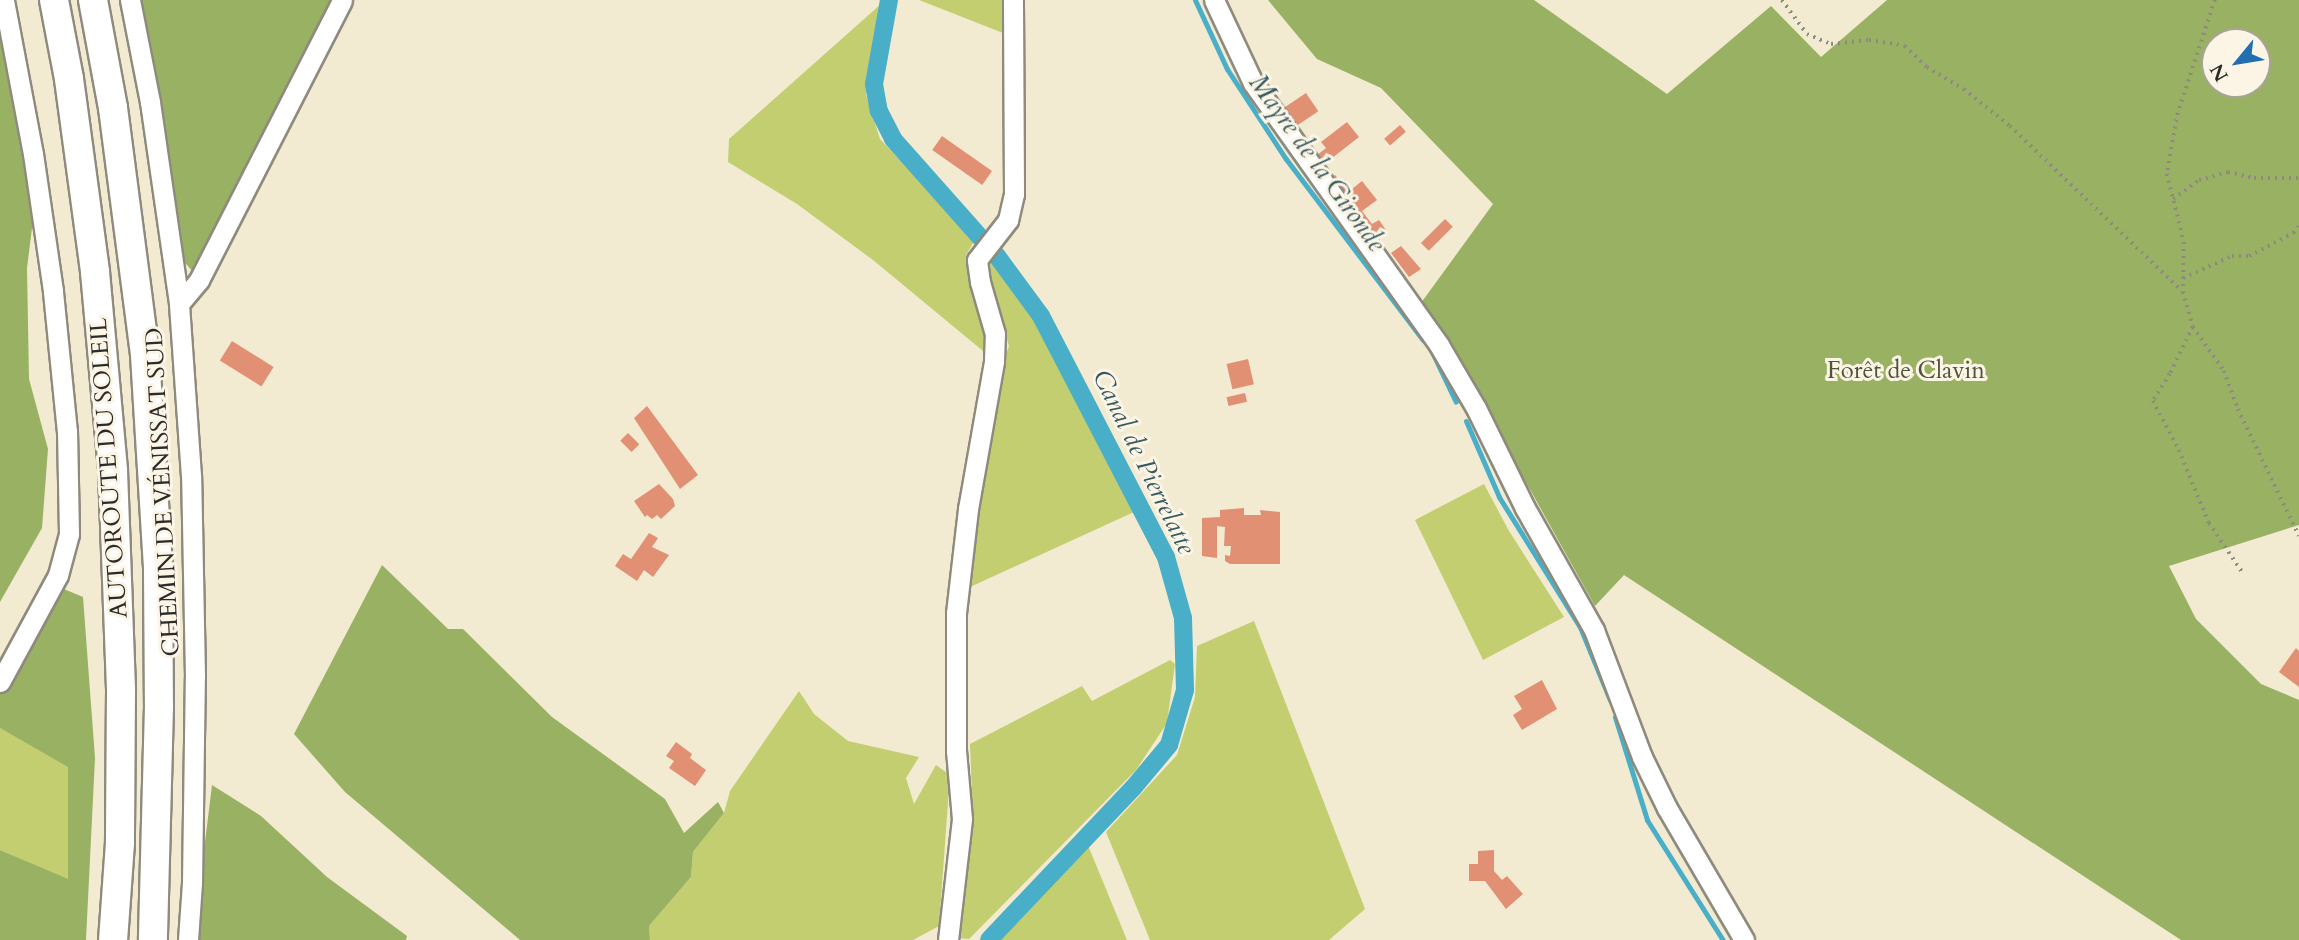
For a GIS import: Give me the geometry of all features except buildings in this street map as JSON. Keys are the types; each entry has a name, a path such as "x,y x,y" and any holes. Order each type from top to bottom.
{"highway":[{"name":"AUTOROUTE DU SOLEIL","path":"54,0 69,79 96,272 113,471 121,691 120,843 113,940"},
{"name":"AUTOROUTE DU SOLEIL","path":"93,0 113,107 145,355 158,569 159,706 153,940"}],"street":[{"path":"0,682 58,575 69,534 67,432 53,291 33,154 4,0"},
{"path":"130,0 150,102 178,304"},
{"name":"CHEMIN DE VÉNISSAT SUD","path":"188,940 192,883 195,677 191,476 178,304 200,280 342,0"},
{"path":"948,940 962,819 956,751 956,613 968,509 995,334 980,282 977,260 982,250 1001,233 1008,220 1014,194 1013,0"},
{"path":"1214,0 1252,83 1439,345 1476,408 1525,509 1594,630 1642,757 1667,808 1744,940"}],"path":[{"path":"1782,0 1807,34 1831,44 1868,40 1905,46 1927,67 1964,89 2010,126 2183,292"},
{"path":"2215,0 2178,113 2167,174 2184,242 2183,292 2193,327 2224,372 2238,409 2299,536"},
{"path":"2173,199 2199,180 2228,172 2254,178 2299,178"},
{"path":"2183,278 2224,259 2249,256 2293,233 2299,226"},
{"path":"2193,327 2170,374 2153,401 2179,450 2209,523 2243,573"}],"green space":[{"path":"0,0 34,212 27,268 29,379 48,449 42,528 0,602"},
{"path":"138,0 332,0 197,277 174,249"},
{"path":"919,0 1004,0 1003,33"},
{"name":"Forêt de Clavin","path":"1268,0 1534,0 1667,94 1771,6 1821,57 1887,0 2299,0 2299,525 2169,566 2196,619 2261,684 2299,700 2299,940 2181,940 1624,575 1595,606 1442,332 1421,303 1493,204 1381,88 1317,59"},
{"path":"881,4 866,95 880,139 975,240 966,255 973,299 986,325 983,351 873,260 797,204 728,162 729,139"},
{"path":"995,262 1044,332 1134,512 970,587 997,379 1009,346 985,266"},
{"path":"1484,484 1509,531 1564,617 1483,660 1415,520"},
{"path":"382,565 448,629 463,629 552,717 665,799 684,833 718,802 724,813 693,852 691,877 649,926 650,940 520,940 345,792 294,734"},
{"path":"59,587 83,597 95,758 86,940 0,940 0,850 68,879 68,767 0,728 0,693"},
{"path":"1254,621 1365,909 1329,940 1150,940 1106,832 1177,755 1195,697 1197,646"},
{"path":"1170,660 1175,664 1167,723 1136,770 969,939 957,938 973,818 970,744 1082,686 1092,701"},
{"path":"799,691 814,714 848,741 919,757 906,778 914,804 936,765 950,775 939,926 913,940 650,940 649,926 691,877 693,852 724,813 730,791"},
{"path":"0,728 68,766 68,880 0,850"},
{"path":"212,785 261,816 327,877 407,936 406,940 193,940"},
{"path":"1087,843 1127,940 995,940"}],"waterway":[{"name":"Canal de Pierrelatte","path":"889,0 874,84 879,111 893,139 997,256 1041,316 1166,557 1183,618 1185,690 1169,745 1133,788 989,940"},
{"name":"Mayre de la Gironde","path":"1195,0 1227,69 1286,159 1423,340"},
{"name":"Mayre de la Gironde","path":"1432,352 1456,402"},
{"name":"Mayre de la Gironde","path":"1466,421 1499,497 1580,627 1610,700"},
{"name":"Mayre de la Gironde","path":"1615,717 1647,820 1723,940"}]}
